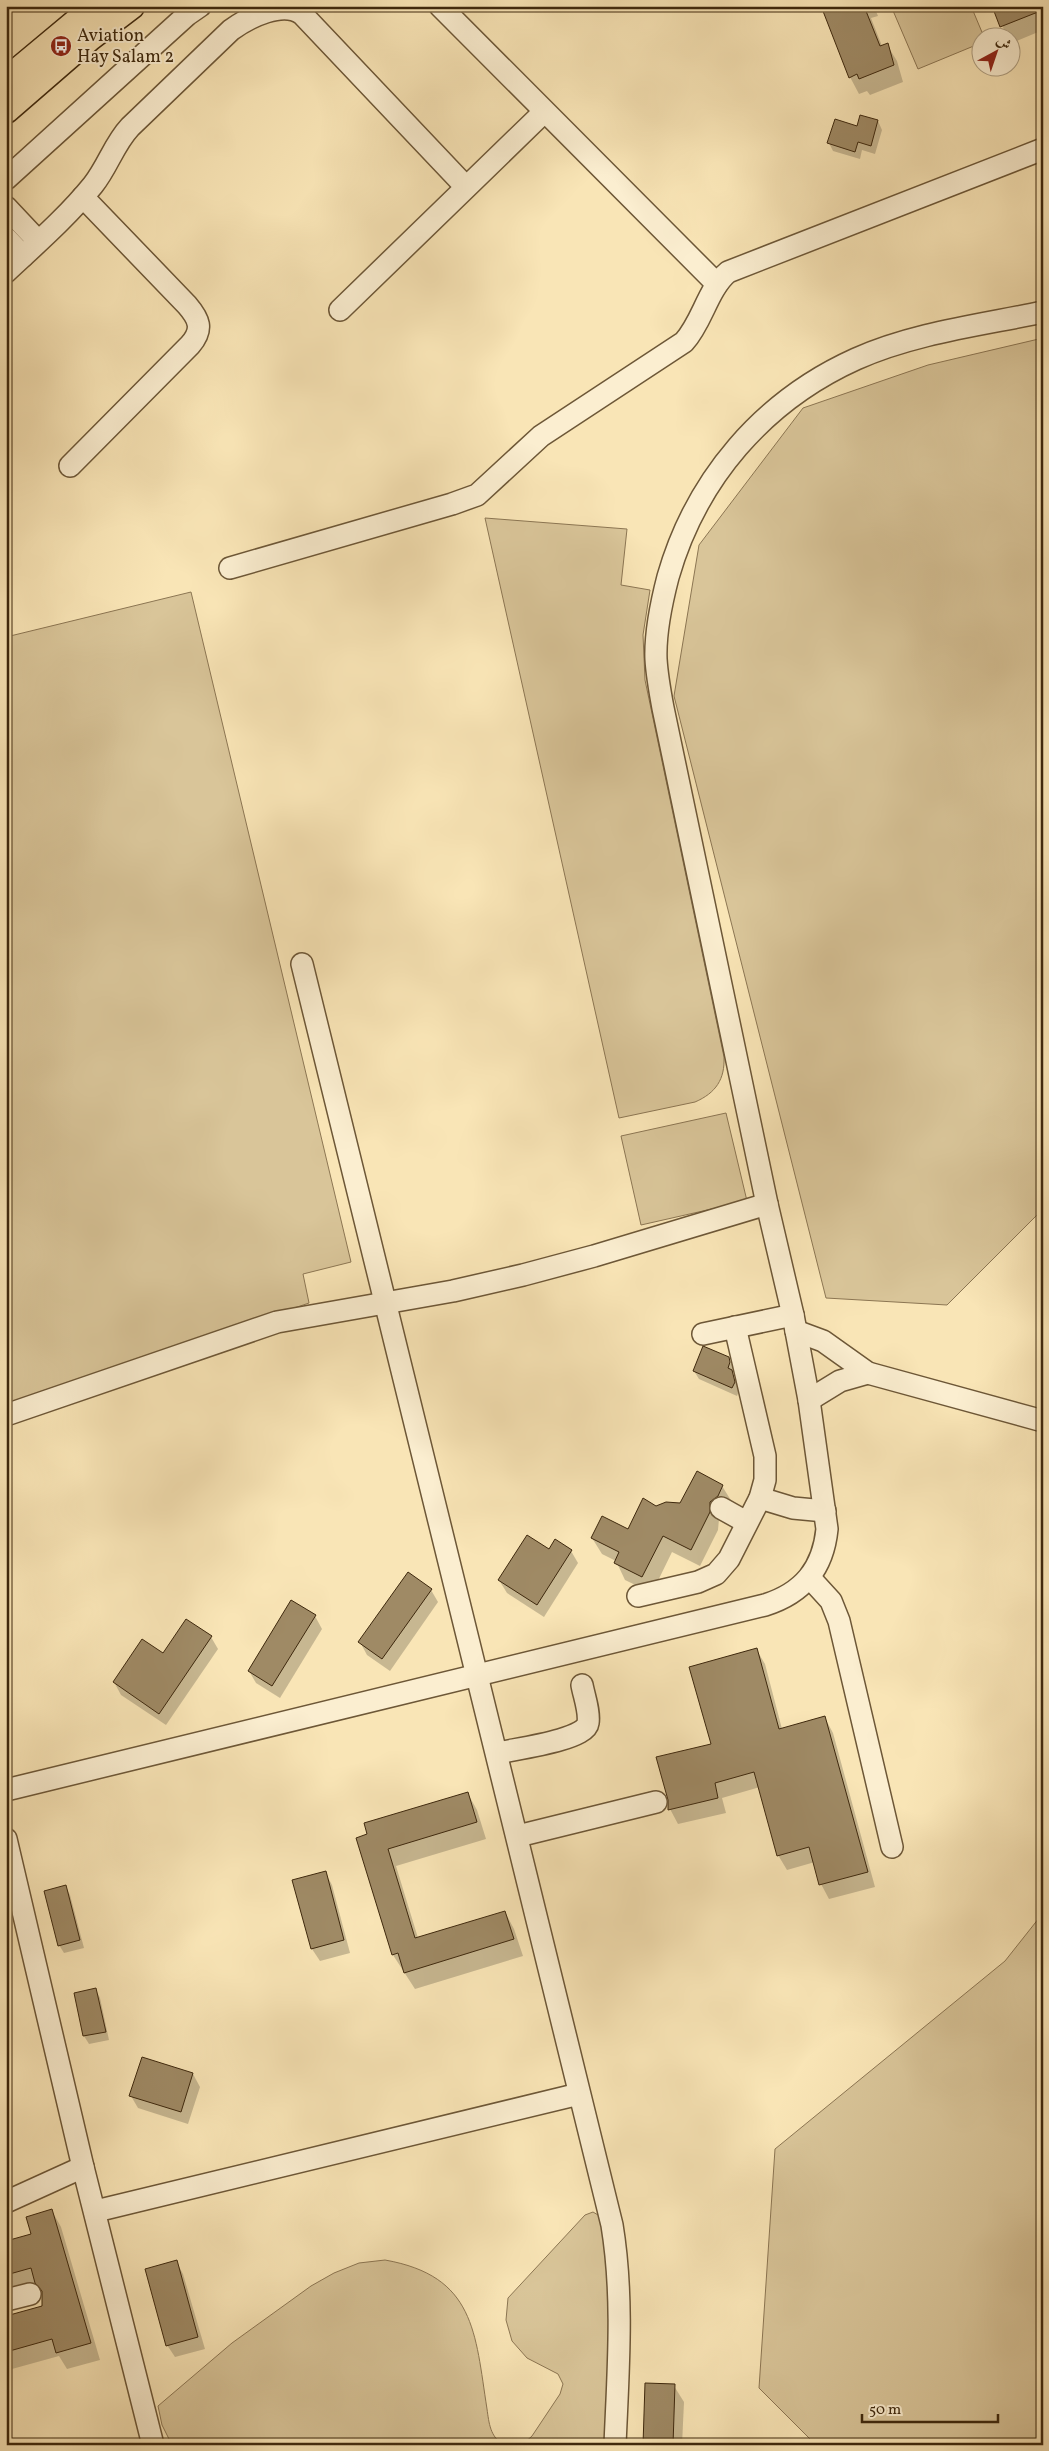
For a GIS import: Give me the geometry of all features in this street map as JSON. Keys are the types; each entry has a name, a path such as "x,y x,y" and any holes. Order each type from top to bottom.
{"main road":[{"path":"6,110 89,38 131,6"},
{"path":"6,81 84,11"}],"lane":[{"path":"6,179 94,97 187,15 200,6"},
{"path":"6,272 83,197 102,172 123,134 225,36 245,21 284,6 298,10 466,187"},
{"path":"440,6 716,284"},
{"path":"340,310 544,112"},
{"path":"230,568 452,504 477,495 542,436 684,342 698,324 716,284 728,272 1043,149"},
{"path":"70,466 197,337 200,327 196,316 187,304 83,197"},
{"path":"6,207 31,248"},
{"path":"6,238 31,248"},
{"path":"6,1790 764,1605 781,1600 797,1591 810,1578 819,1563 825,1547 827,1529 809,1400 659,683 657,634 673,562 702,495 730,454 764,418 806,386 831,371 884,348 940,333 1043,312"},
{"path":"302,964 498,1753 608,2209 617,2255 619,2333 615,2445"},
{"path":"6,1415 277,1322 308,1315 454,1291 559,1266 767,1204"},
{"path":"703,1334 735,1327 794,1322 868,1373 1043,1421"},
{"path":"638,1596 698,1582 716,1574 729,1559 746,1522 760,1498 765,1480 764,1456 735,1327"},
{"path":"809,1400 840,1381 868,1373"},
{"path":"760,1498 793,1508 826,1511"},
{"path":"721,1508 746,1522"},
{"path":"810,1578 831,1601 839,1621 892,1847"},
{"path":"498,1753 568,1738 585,1730 588,1725 588,1717 582,1685"},
{"path":"518,1836 656,1802"},
{"path":"6,1840 83,2167 96,2211 154,2445"},
{"path":"96,2211 579,2094"},
{"path":"6,2202 83,2167"},
{"path":"6,2300 30,2294"}],"shaded area":[{"path":"891,6 971,6 980,28 972,28 972,47 918,69"},
{"path":"1043,338 1043,1209 947,1305 826,1298 674,696 699,545 803,408 928,365"},
{"path":"485,518 627,529 621,585 650,590 643,635 645,680 724,1057 723,1072 718,1084 709,1094 695,1102 619,1118"},
{"path":"191,592 351,1262 303,1274 309,1303 6,1407 6,637"},
{"path":"726,1113 747,1201 641,1225 621,1136"},
{"path":"1043,1913 1043,2445 816,2445 759,2388 775,2149 1005,1961"},
{"path":"593,2212 603,2218 611,2278 606,2445 522,2445 532,2436 560,2394 563,2384 558,2374 527,2358 512,2341 506,2320 508,2298 585,2215"},
{"path":"385,2260 415,2268 437,2279 454,2294 465,2312 473,2332 493,2434 504,2445 172,2445 162,2425 158,2406 232,2343 311,2286 334,2273 359,2263"}],"building":[{"path":"821,6 864,6 880,46 888,43 894,65 859,79 857,74 849,78"},
{"path":"992,6 1043,6 1043,10 1000,27"},
{"path":"860,115 878,120 871,146 858,142 855,152 827,143 835,119 857,126"},
{"path":"703,1346 729,1357 728,1368 732,1370 735,1382 732,1388 693,1371"},
{"path":"697,1471 723,1485 718,1496 710,1502 710,1512 691,1550 663,1536 642,1577 614,1563 619,1552 591,1538 602,1516 628,1529 643,1498 656,1506 666,1502 680,1503"},
{"path":"527,1535 549,1549 555,1539 572,1550 537,1605 498,1580"},
{"path":"408,1572 432,1589 382,1659 358,1642"},
{"path":"291,1600 316,1615 272,1686 248,1671"},
{"path":"186,1619 212,1636 159,1714 113,1682 142,1639 163,1653"},
{"path":"757,1648 779,1729 825,1716 868,1872 819,1885 809,1847 777,1856 754,1772 715,1783 718,1798 668,1810 668,1800 656,1757 711,1744 689,1667"},
{"path":"468,1792 477,1822 388,1849 415,1938 505,1911 514,1939 404,1973 398,1953 392,1955 356,1838 367,1834 364,1823"},
{"path":"326,1871 344,1940 311,1949 292,1880"},
{"path":"66,1885 80,1940 58,1946 44,1891"},
{"path":"96,1988 106,2032 83,2036 74,1993"},
{"path":"142,2057 193,2073 181,2112 129,2096"},
{"path":"52,2209 91,2343 56,2353 52,2339 6,2352 6,2316 42,2306 42,2291 35,2283 31,2268 6,2275 6,2241 31,2234 26,2217"},
{"path":"177,2260 198,2337 166,2346 145,2269"},
{"path":"645,2383 675,2384 673,2445 643,2445"}],"place":[{"name":"Aviation Hay Salam 2","path":"61,46"}]}
